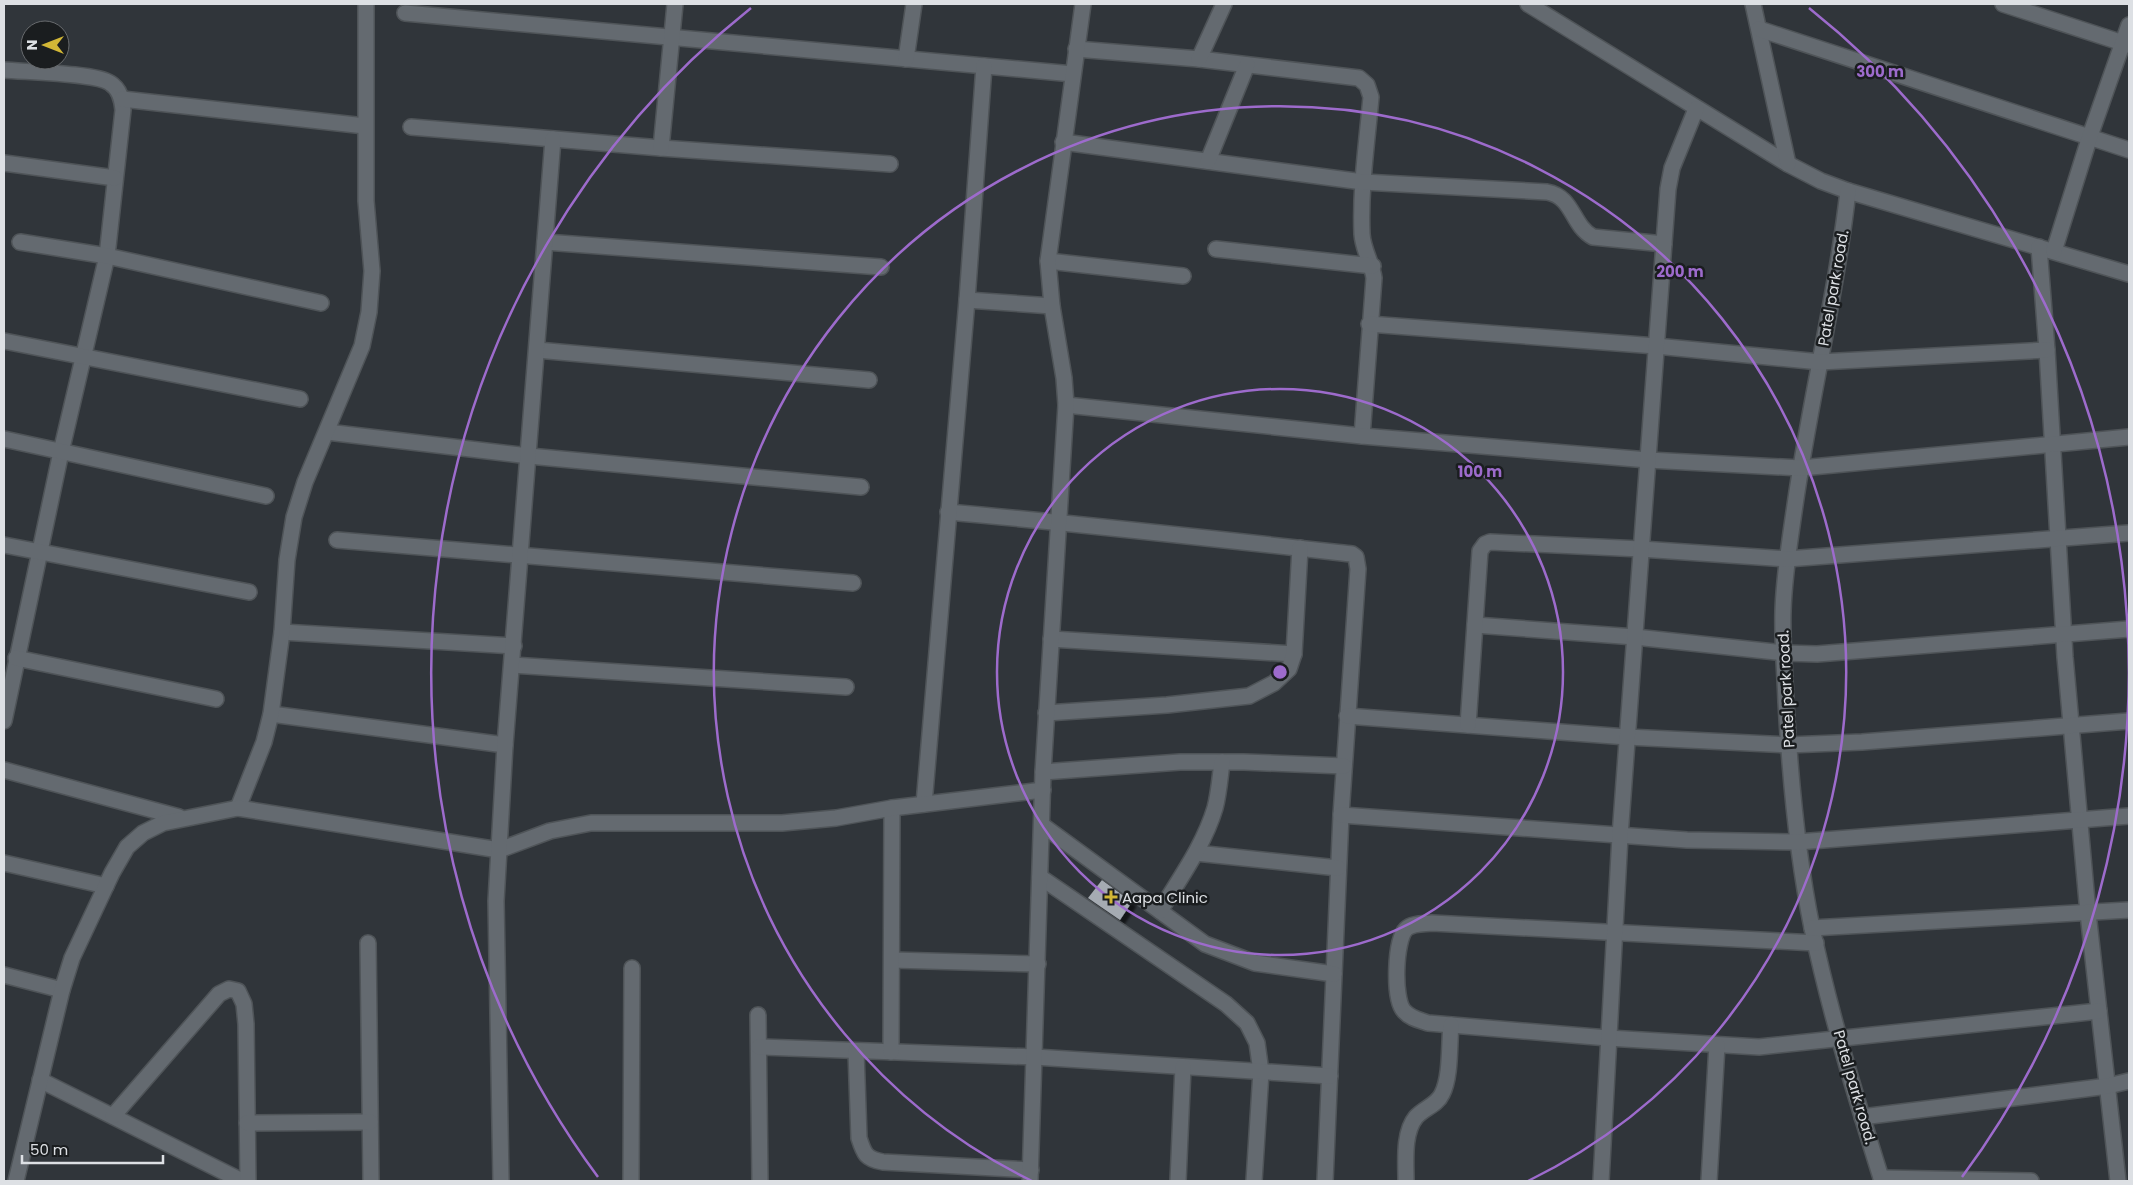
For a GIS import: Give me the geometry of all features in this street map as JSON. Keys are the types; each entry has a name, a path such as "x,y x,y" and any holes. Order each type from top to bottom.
{"street":[{"path":"238,808 264,742 271,714 282,632 287,560 294,517 304,482 327,432 362,346 369,312 372,271 366,201 366,4"},
{"path":"661,148 675,4"},
{"path":"906,59 914,4"},
{"path":"856,1051 859,1138 863,1151 871,1160 975,1174 1031,1176 1046,713 1060,522 1066,405 1064,378 1052,306 1048,261 1082,4"},
{"path":"1199,59 1224,4"},
{"path":"1528,4 1788,164 1821,181 1848,191 2129,274"},
{"path":"1753,4 1788,164"},
{"path":"2003,4 2126,44"},
{"path":"405,13 1073,74"},
{"path":"2054,251 2090,136 2126,44 2129,25"},
{"path":"1759,29 2129,150"},
{"path":"1076,49 1247,64 1359,78 1367,85 1372,97 1363,182 1363,244 1373,266 1374,278 1369,324 1362,436"},
{"path":"1208,161 1247,64"},
{"path":"924,804 967,300 984,66"},
{"path":"4,70 100,78 117,89 122,99 107,256 16,658 4,721"},
{"path":"122,99 365,126"},
{"path":"1601,1181 1620,836 1669,178 1696,108"},
{"path":"411,127 661,148 890,164"},
{"path":"502,1181 496,900 505,745 530,456 553,138"},
{"path":"1063,142 1363,182 1547,192 1557,194 1564,199 1584,232 1593,237 1664,244"},
{"path":"4,163 115,178"},
{"name":"Patel park road.","path":"1848,191 1842,241 1801,468 1788,559 1783,611 1784,653 1788,745 1798,842 1814,935 1862,1117 1882,1180"},
{"path":"20,242 107,256 321,303"},
{"path":"544,242 881,267"},
{"path":"2039,246 2059,539 2063,634 2088,913 2118,1181"},
{"path":"1216,249 1373,266"},
{"path":"1048,261 1183,276"},
{"path":"967,300 1052,306"},
{"path":"1369,324 1656,346 1820,362 2047,350"},
{"path":"4,340 300,398"},
{"path":"537,350 869,380"},
{"path":"1066,405 1362,436 1648,460 1801,468 2129,436"},
{"path":"327,432 530,456 861,487"},
{"path":"4,439 266,496"},
{"path":"948,512 1060,522 1352,554 1358,562 1338,868 1325,1181"},
{"path":"1468,725 1480,551 1485,544 1500,542 1788,559 2129,533"},
{"path":"337,540 853,584"},
{"path":"4,545 249,592"},
{"path":"1046,713 1167,705 1249,696 1274,683 1289,669 1294,654 1300,548"},
{"path":"1475,625 1635,637 1784,653 1838,654 2129,628"},
{"path":"282,632 514,646"},
{"path":"1051,639 1294,654"},
{"path":"16,658 216,699"},
{"path":"512,665 846,686"},
{"path":"271,714 505,745"},
{"path":"1347,716 1627,737 1788,745 1862,742 2129,721"},
{"path":"1044,772 1180,762 1344,766"},
{"path":"1160,911 1196,852 1209,825 1216,806 1222,762"},
{"path":"4,770 183,818"},
{"path":"16,1181 62,990 72,958 106,886 127,847 143,833 163,823 238,808 499,850 550,831 592,823 782,823 836,818 892,808 1043,790"},
{"path":"891,1052 892,808"},
{"path":"1341,815 1687,840 1798,842 2129,816"},
{"path":"1042,825 1205,944 1228,955 1255,964 1334,974"},
{"path":"1196,852 1338,868"},
{"path":"4,863 106,886"},
{"path":"1040,877 1226,1004 1247,1022 1257,1043 1261,1072 1254,1181"},
{"path":"2099,1011 1759,1047 1608,1038 1451,1025 1412,1018 1403,1010 1397,981 1398,952 1401,936 1408,927 1432,923 1614,933 1814,935 2129,910"},
{"path":"368,943 370,1181"},
{"path":"892,960 1038,964"},
{"path":"631,1181 632,968"},
{"path":"4,975 62,990"},
{"path":"112,1116 219,994 229,989 238,991 244,1004 246,1024 248,1181"},
{"path":"758,1015 760,1181"},
{"path":"1406,1181 1407,1144 1410,1129 1416,1118 1442,1095 1446,1084 1451,1025"},
{"path":"1709,1181 1717,1045"},
{"path":"759,1047 1035,1058 1330,1076"},
{"path":"1178,1181 1183,1067"},
{"path":"40,1080 242,1181"},
{"path":"1862,1117 2108,1086 2129,1081"},
{"path":"247,1123 370,1122"},
{"path":"1882,1180 2031,1181"}],"building":[{"path":"1102,880 1132,902 1120,920 1088,898"}],"place":[{"name":"Aapa Clinic","path":"1111,897"}]}
